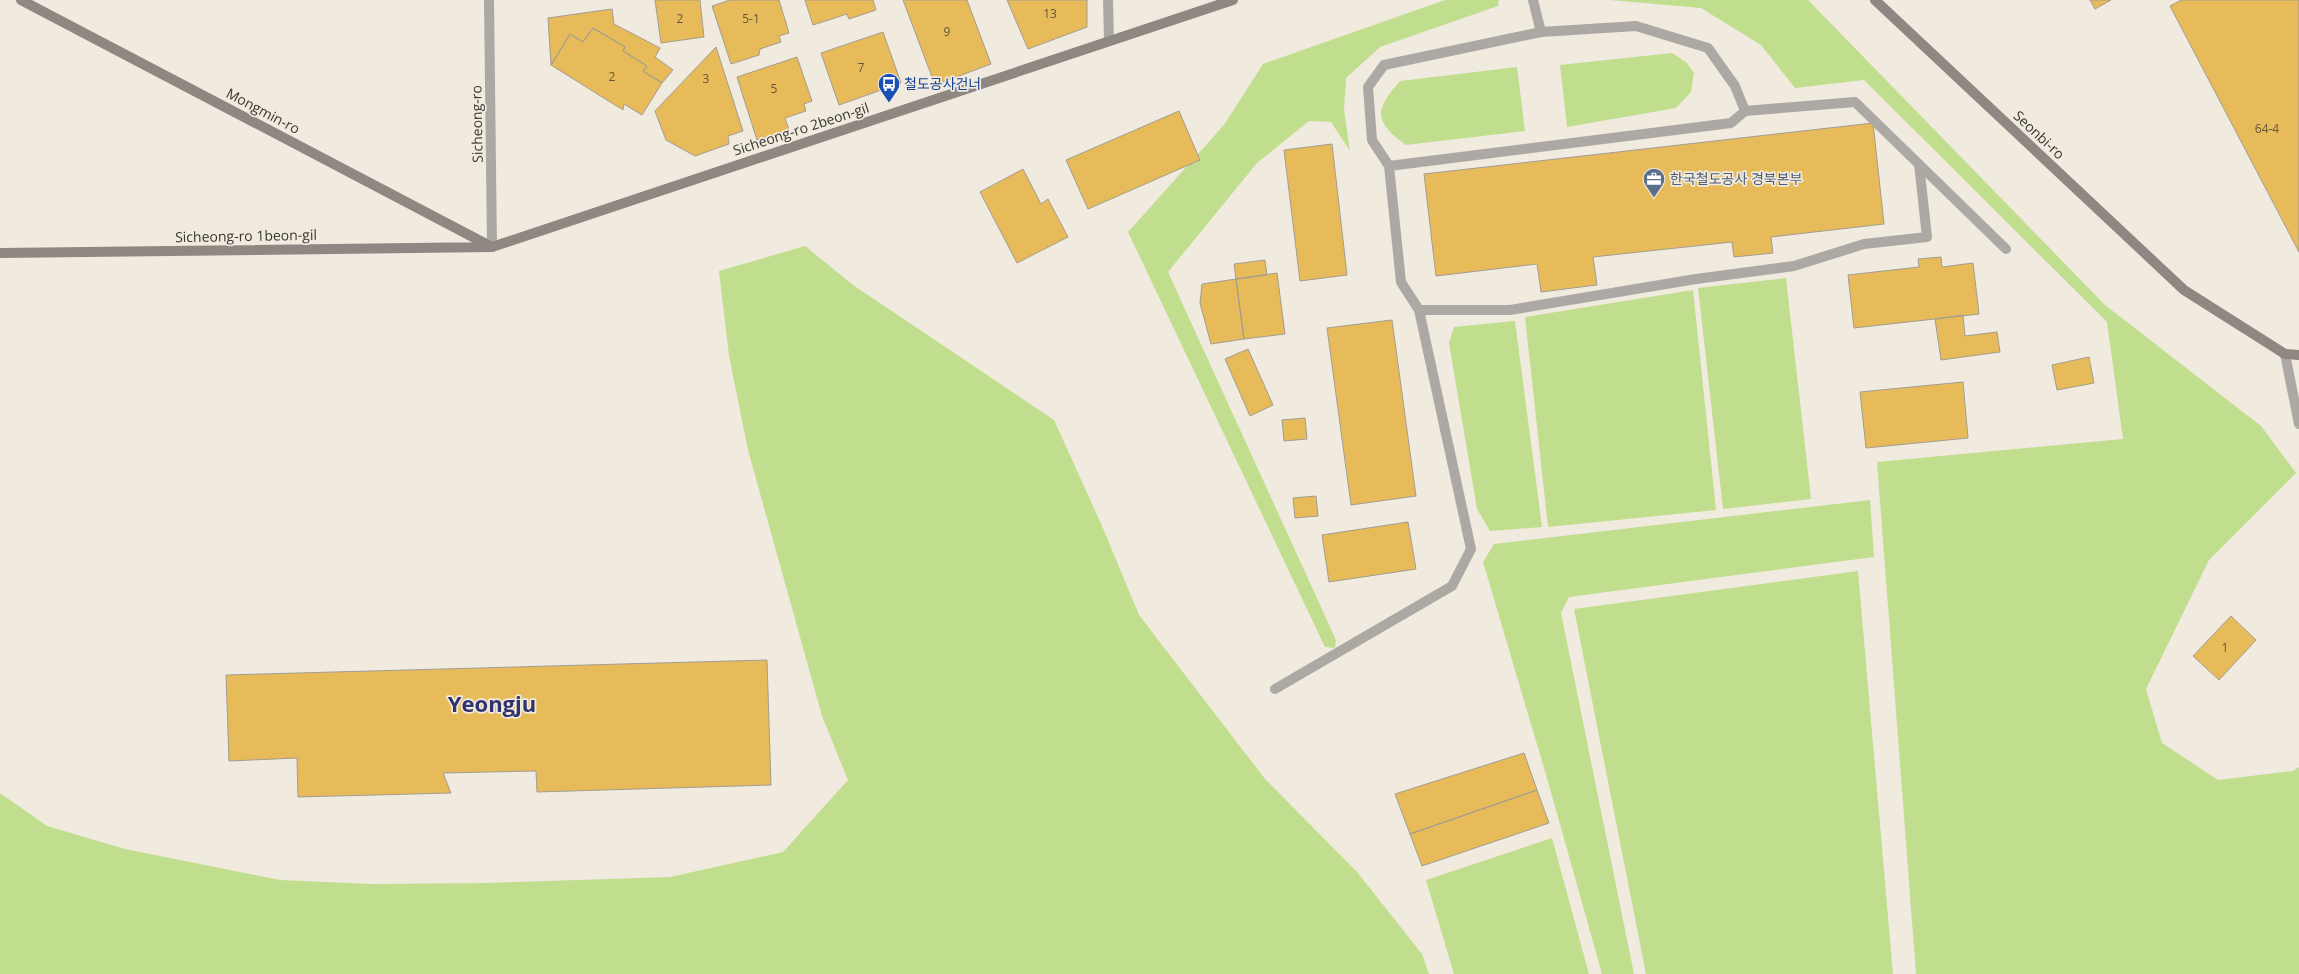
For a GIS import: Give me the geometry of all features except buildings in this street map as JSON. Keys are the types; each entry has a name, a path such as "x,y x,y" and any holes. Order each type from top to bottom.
{"main road":[{"name":"Mongmin-ro","path":"21,0 492,247"},
{"name":"Sicheong-ro 2beon-gil","path":"492,247 1234,0"},
{"name":"Seonbi-ro","path":"1875,0 2184,290 2285,354"},
{"name":"Sicheong-ro 1beon-gil","path":"0,253 492,247"},
{"path":"2285,354 2299,355"}],"street":[{"name":"Sicheong-ro","path":"489,0 492,247"},
{"path":"1108,0 1109,42"},
{"path":"1533,0 1541,32"},
{"path":"1275,689 1452,586 1471,549 1419,310 1401,282 1389,166 1372,140 1368,87 1384,65 1541,32 1636,26 1708,48 1735,86 1745,111"},
{"path":"1389,166 1731,123 1745,111 1855,102 2006,249"},
{"path":"1419,310 1510,310 1696,279 1794,266 1864,244 1927,237 1919,164"},
{"path":"2285,354 2299,424"}],"green space":[{"path":"1445,0 1499,0 1498,6 1380,47 1346,78 1344,110 1350,151 1331,122 1309,121 1257,163 1168,272 1336,640 1335,648 1325,647 1128,232 1224,125 1263,64"},
{"path":"1610,0 1808,0 2105,305 2261,426 2296,473 2209,560 2146,689 2162,743 2218,780 2293,771 2299,767 2299,974 1916,974 1877,462 2123,439 2107,322 1864,80 1795,88 1761,45 1701,8"},
{"path":"1672,53 1686,62 1694,73 1691,92 1676,108 1567,127 1560,65"},
{"path":"1517,67 1525,131 1406,145 1395,137 1383,122 1381,115 1382,107 1400,81"},
{"path":"805,246 853,285 1054,420 1102,526 1139,615 1265,779 1357,872 1422,954 1429,974 0,974 0,793 47,826 125,849 280,880 371,884 487,883 670,877 783,852 848,780 822,716 748,450 729,356 719,271"},
{"path":"1786,278 1811,499 1723,509 1698,288"},
{"path":"1693,290 1716,510 1548,527 1525,317"},
{"path":"1515,321 1542,527 1490,531 1477,509 1449,343 1454,327"},
{"path":"1870,500 1874,557 1569,597 1561,613 1634,974 1602,974 1547,778 1483,562 1494,544"},
{"path":"1858,571 1893,974 1646,974 1574,609"},
{"path":"1552,838 1589,974 1454,974 1426,880"}],"place":[{"name":"철도공사건너","path":"889,104"},
{"name":"한국철도공사 경북본부","path":"1654,198"}],"district":[{"name":"Yeongju","path":"492,704"}]}
